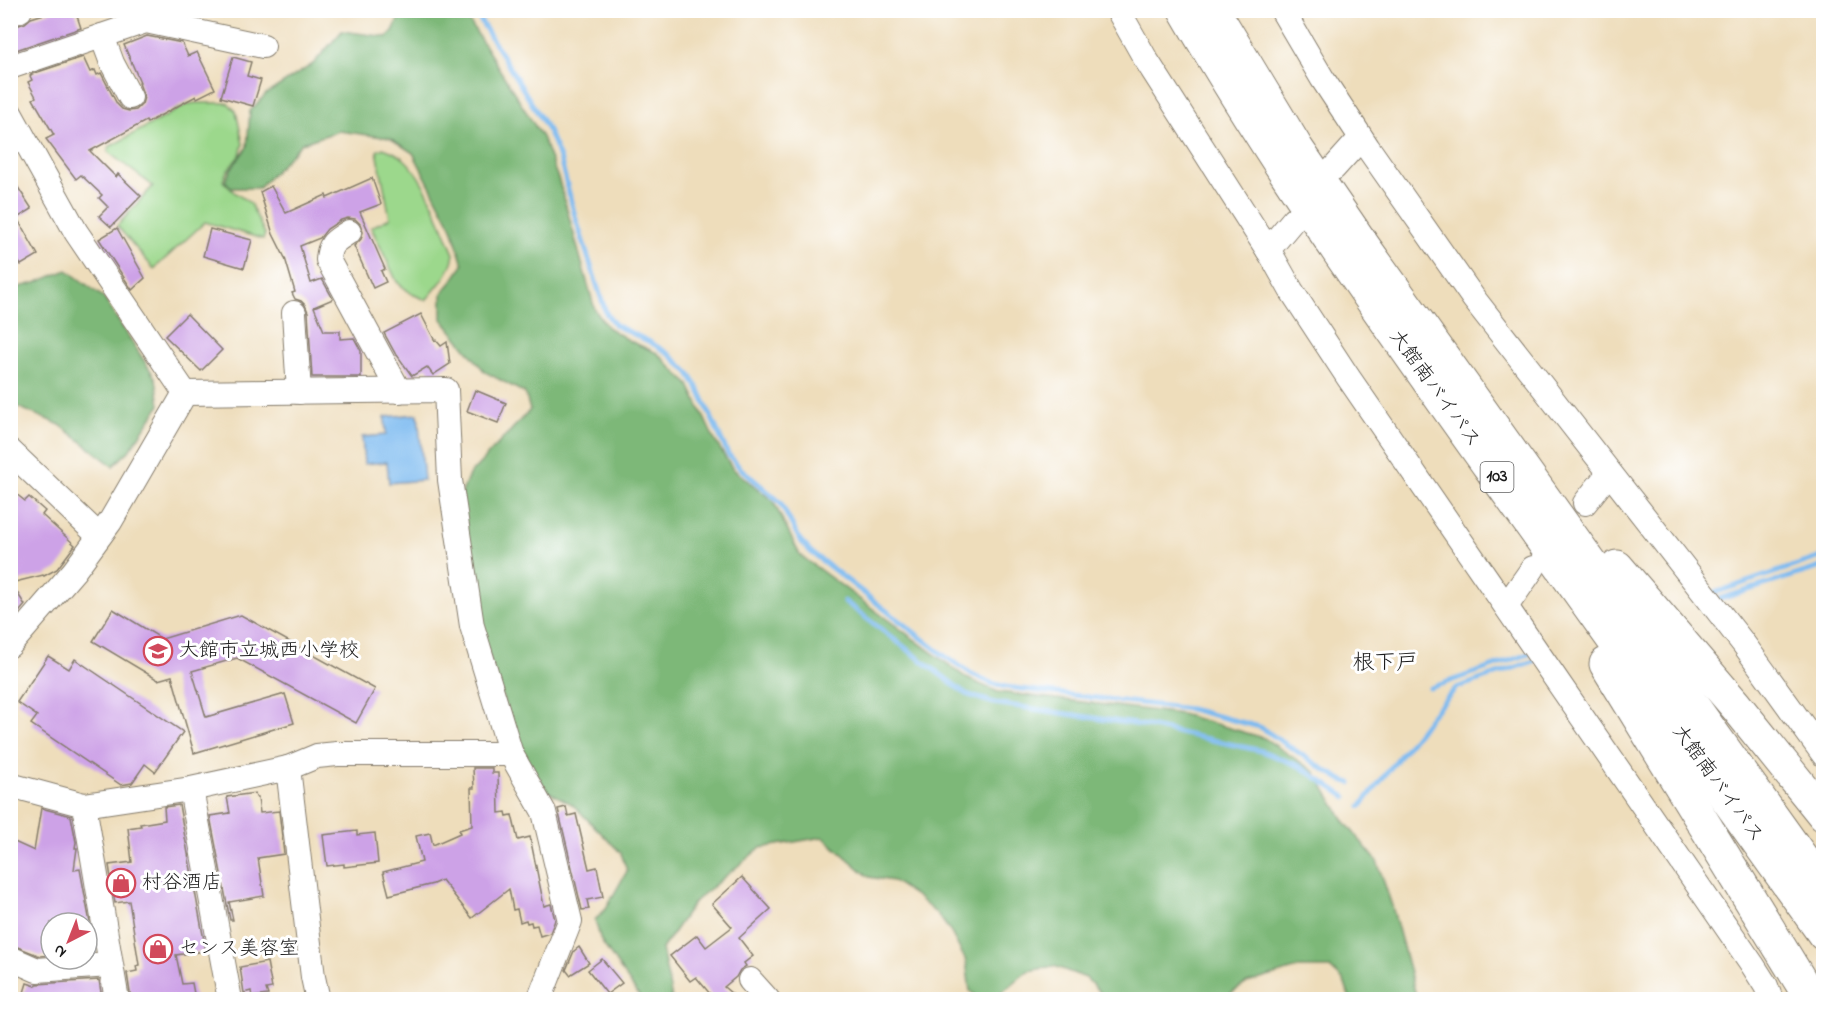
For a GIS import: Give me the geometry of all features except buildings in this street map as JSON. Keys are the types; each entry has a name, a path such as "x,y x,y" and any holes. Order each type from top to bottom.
{"highway":[{"name":"大館南バイパス","path":"1185,10 1277,161 1383,318 1824,934"},
{"name":"大館南バイパス","path":"1213,10 1298,149 1364,247 1824,889"},
{"path":"1383,318 1548,568 1812,999"},
{"path":"1438,350 1601,549 1736,706 1824,815"}],"street":[{"path":"10,14 20,10"},
{"path":"1118,10 1145,58 1348,377 1752,964 1771,999"},
{"path":"1282,10 1361,138 1474,298 1743,643 1824,755"},
{"path":"10,67 146,21 263,46"},
{"path":"102,36 112,63 130,97"},
{"path":"10,113 76,232 185,393"},
{"path":"1334,168 1361,138"},
{"path":"1268,250 1294,219"},
{"path":"350,232 334,242 328,249 328,260 399,391"},
{"path":"294,313 299,392"},
{"path":"185,393 446,390 450,480 472,626 511,754 544,812 570,921 541,995 542,999"},
{"path":"10,645 74,572 110,522 185,393"},
{"path":"10,451 99,536"},
{"path":"1585,503 1609,472"},
{"path":"1507,605 1533,568"},
{"path":"10,785 84,805 191,789 288,768 317,756 511,754"},
{"path":"288,768 313,977 318,999"},
{"path":"191,789 230,999"},
{"path":"84,805 117,999"},
{"path":"10,958 37,970 110,965"},
{"path":"750,980 768,999"}],"green space":[{"path":"402,11 463,11 542,137 559,181 595,310 607,327 630,341 657,353 689,385 714,439 732,468 773,501 800,555 968,679 998,692 1181,714 1264,738 1315,772 1345,822 1377,861 1392,906 1417,999 1350,999 1344,981 1330,968 1298,968 1247,983 1222,999 1106,999 1086,978 1054,966 1028,971 994,999 980,999 970,991 966,961 939,916 916,896 893,881 869,877 823,837 760,848 695,901 662,949 672,999 641,999 601,941 595,920 606,908 627,871 621,853 572,804 547,791 518,745 481,631 461,495 469,475 530,410 525,393 485,372 442,319 442,293 463,265 452,228 413,153 390,138 339,131 302,143 259,188 232,188 225,181 247,147 250,111 266,94 313,64 342,31 387,37 393,31"},
{"path":"228,103 236,111 243,144 240,155 227,171 223,181 250,203 265,234 263,239 205,222 154,269 117,226 153,186 108,152 109,147 188,104"},
{"path":"383,148 400,156 417,174 432,201 454,254 447,273 426,300 412,294 397,282 371,227 390,218 377,151"},
{"path":"67,270 103,297 156,379 160,405 129,451 113,466 60,425 11,404 11,289 35,283"}],"water":[{"path":"418,414 424,480 389,483 387,462 364,464 362,437 386,435 385,417"}],"waterway":[{"path":"474,10 547,128 560,158 575,216 606,313 615,325 669,354 689,373 728,454 740,468 780,502 800,540 811,552 946,657 991,683 1006,687 1190,709 1260,727 1325,770 1351,783"},
{"path":"1714,593 1824,556"},
{"path":"1720,599 1824,566"},
{"path":"844,601 966,694 994,703 1148,726 1262,751 1299,766 1346,797"},
{"path":"1430,688 1529,654"},
{"path":"1361,806 1430,717 1456,688 1534,661"}],"place":[{"name":"大館市立城西小学校","path":"158,651"},
{"name":"村谷酒店","path":"121,883"},
{"name":"センス美容室","path":"158,949"}],"district":[{"name":"根下戸","path":"1385,664"}]}
